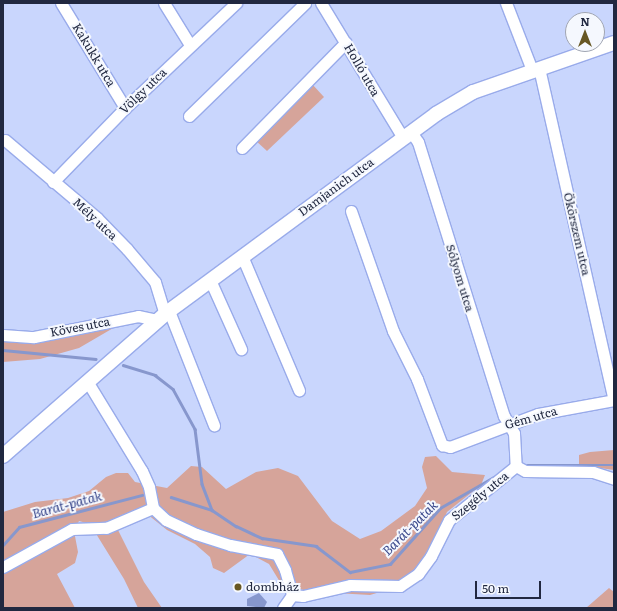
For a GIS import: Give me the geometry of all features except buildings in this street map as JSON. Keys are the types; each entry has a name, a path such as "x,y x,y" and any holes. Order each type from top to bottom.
{"main road":[{"name":"Damjanich utca","path":"3,456 164,315 407,135 473,92 535,69 614,43"}],"street":[{"name":"Kakukk utca","path":"62,3 125,108"},
{"path":"164,3 190,45"},
{"name":"Völgy utca","path":"53,182 125,108 236,3"},
{"path":"189,116 305,3"},
{"name":"Holló utca","path":"321,3 407,135"},
{"name":"Ökörszem utca","path":"506,3 535,69 614,400"},
{"path":"242,148 346,42"},
{"name":"Sólyom utca","path":"407,135 418,142 504,416 514,433 516,466"},
{"name":"Mély utca","path":"5,140 97,218 127,249 154,282 164,315 214,425"},
{"name":"Gém utca","path":"351,211 393,331 417,379 442,445 450,447 509,423 538,414 614,400"},
{"path":"242,256 300,390"},
{"path":"210,280 241,349"},
{"name":"Köves utca","path":"3,335 34,337 138,316 164,315"},
{"path":"87,381 142,471 149,487 153,508 166,520 196,534 230,544 277,554 285,570 292,595 284,608"},
{"name":"Szegély utca","path":"292,595 304,596 350,585 400,586 418,574 431,556 449,520 516,466 525,471 593,472 614,479"},
{"path":"3,568 72,529 106,528 153,508"}],"shaded area":[{"path":"312,84 324,97 267,151 255,140"},
{"path":"115,327 79,348 40,359 3,362 3,340 33,342"},
{"path":"614,450 614,470 579,465 579,455 590,452"},
{"path":"436,456 452,472 485,475 481,485 447,512 431,550 400,586 370,595 318,592 315,594 280,582 269,564 250,554 224,573 213,568 210,557 195,544 167,530 142,510 122,515 114,522 144,582 162,608 138,608 124,579 90,524 79,521 74,531 78,552 75,563 57,574 75,608 3,608 3,512 35,502 68,498 89,491 106,477 116,473 128,473 135,482 167,488 191,466 202,467 226,489 256,472 278,468 298,476 332,521 360,539 381,531 415,506 427,488 422,467 425,457"},
{"path":"609,588 614,592 614,608 586,608"}],"water":[{"path":"259,593 267,602 264,608 247,606 247,599"}],"waterway":[{"path":"208,274 312,197"},
{"path":"3,350 96,359"},
{"path":"123,365 155,375 173,389 195,429 202,484 212,510"},
{"name":"Barát-patak","path":"523,465 614,465"},
{"name":"Barát-patak","path":"171,497 212,510 236,526 262,538 316,546 350,572 390,564 440,508 494,477"},
{"name":"Barát-patak","path":"3,545 19,527 142,495"}],"place":[{"name":"dombház","path":"238,587"}]}
